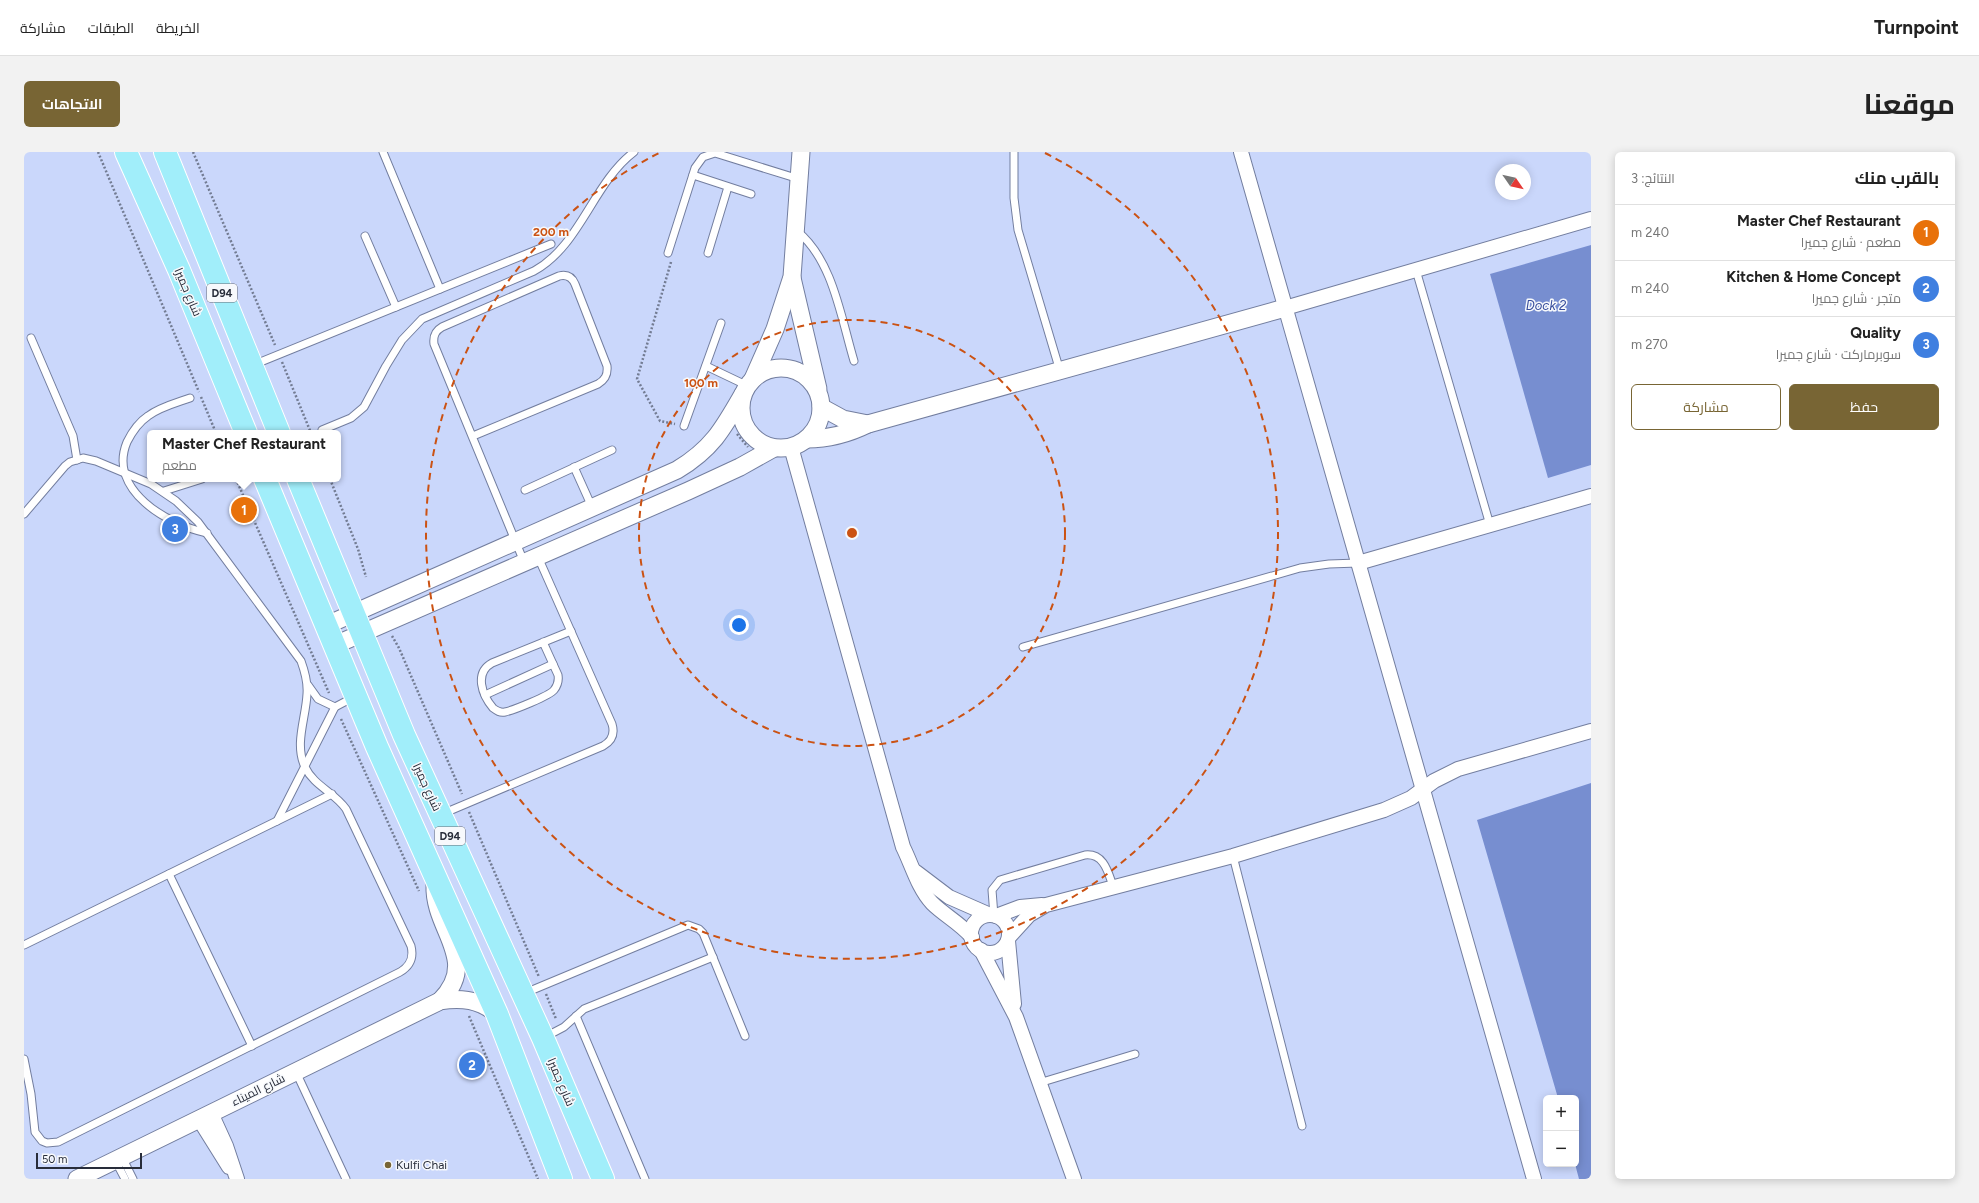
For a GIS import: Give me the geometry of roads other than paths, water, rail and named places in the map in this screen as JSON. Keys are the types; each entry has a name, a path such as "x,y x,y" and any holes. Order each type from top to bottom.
{"main road":[{"name":"شارع جميرا","path":"126,152 179,270 245,430"},
{"name":"D94","path":"165,152 278,430"},
{"name":"D94","path":"266,482 356,696 497,1014 560,1179"},
{"name":"شارع جميرا","path":"299,482 404,736 523,994 552,1033 602,1179"}],"street":[{"path":"1241,152 1534,1179"},
{"path":"331,635 354,614 677,470 693,461 706,449 726,424 748,386 775,329 792,277 799,179 798,153"},
{"path":"807,439 832,437 868,424 1285,308 1591,219"},
{"path":"792,277 820,401 820,419 815,430 807,439 791,447 774,448 763,444 753,437 746,428 741,411 748,386 764,371 777,368 790,369 803,374 812,383 820,401 843,420 868,424"},
{"path":"791,447 899,835 921,888 932,903 961,925 972,937"},
{"path":"331,635 362,634 688,491 757,458 774,448"},
{"path":"1358,563 1591,496"},
{"path":"1074,1179 1016,1017 981,950 973,942 972,937 974,924 978,920 1020,907 1046,905 1113,886 1233,856 1384,810 1411,798 1440,778 1458,769 1591,731"},
{"path":"914,871 949,897 993,916 1006,924 1016,1017"},
{"path":"436,878 437,908 456,952 458,965 453,986 440,1001"},
{"path":"981,950 993,953 1004,947 1008,939 1029,915 1046,905"},
{"path":"440,1001 464,999 482,1004 497,1014"},
{"name":"شارع الميناء","path":"77,1179 440,1001"},
{"path":"205,1116 220,1156 236,1176"}],"lane":[{"path":"383,152 440,289"},
{"path":"322,430 351,418 364,408 386,366 402,340 422,319 534,271 550,261 562,247 612,174 634,152"},
{"path":"1014,152 1014,198 1018,230 1060,371"},
{"path":"668,253 698,162 709,154 715,153 799,179"},
{"path":"693,175 751,194"},
{"path":"708,253 728,186"},
{"path":"795,230 812,246 825,265 854,361"},
{"path":"366,236 396,307"},
{"path":"251,366 550,244"},
{"path":"1416,270 1490,525"},
{"path":"440,814 603,746 611,739 613,734 612,724 571,631 532,560 516,542 434,344 435,334 442,327 559,276 567,276 575,284 607,366 608,370 605,378 598,384 473,436"},
{"path":"684,426 721,323"},
{"path":"31,338 73,436 77,460"},
{"path":"706,366 748,386"},
{"path":"190,398 158,410 138,425 130,435 125,447 123,459 124,472 138,494 157,513 181,526 207,534"},
{"path":"525,490 612,450"},
{"path":"24,514 65,466 77,460 90,459 124,472 164,492 187,510 207,534 294,651 303,667 307,684 300,745 305,767 316,783 340,800 351,818 411,946 412,958 405,969 400,972 53,1144 42,1141 35,1132 31,1094 24,1059"},
{"path":"574,467 592,508"},
{"path":"164,492 193,482"},
{"path":"1023,647 1300,568 1329,564 1358,563"},
{"path":"543,642 559,680 555,689 547,695 510,710 501,712 493,708 486,695 481,678 487,665 543,642 571,631"},
{"path":"486,695 553,664"},
{"path":"307,684 318,699 335,707"},
{"path":"276,821 335,707 356,696"},
{"path":"24,945 332,794"},
{"path":"993,916 992,890 1000,880 1085,855 1094,856 1102,861 1113,886"},
{"path":"1233,856 1302,1126"},
{"path":"169,874 252,1046"},
{"path":"523,994 688,925 699,929 703,933 745,1036"},
{"path":"552,1033 584,1010 713,957"},
{"path":"576,1016 645,1179"},
{"path":"1039,1083 1135,1054"},
{"path":"296,1072 346,1179"},
{"path":"118,1159 125,1179"},
{"path":"118,1159 133,1179"}],"water":[{"name":"Dock 2","path":"1591,245 1591,465 1548,478 1490,274"},
{"path":"1591,783 1591,1179 1579,1179 1576,1167 1579,1167 1579,1095 1557,1095 1477,820"}],"place":[{"name":"Master Chef Restaurant","path":"244,510"},
{"name":"Quality","path":"175,529"},
{"name":"Kitchen & Home Concept","path":"472,1065"},
{"name":"Kulfi Chai","path":"388,1165"}]}
